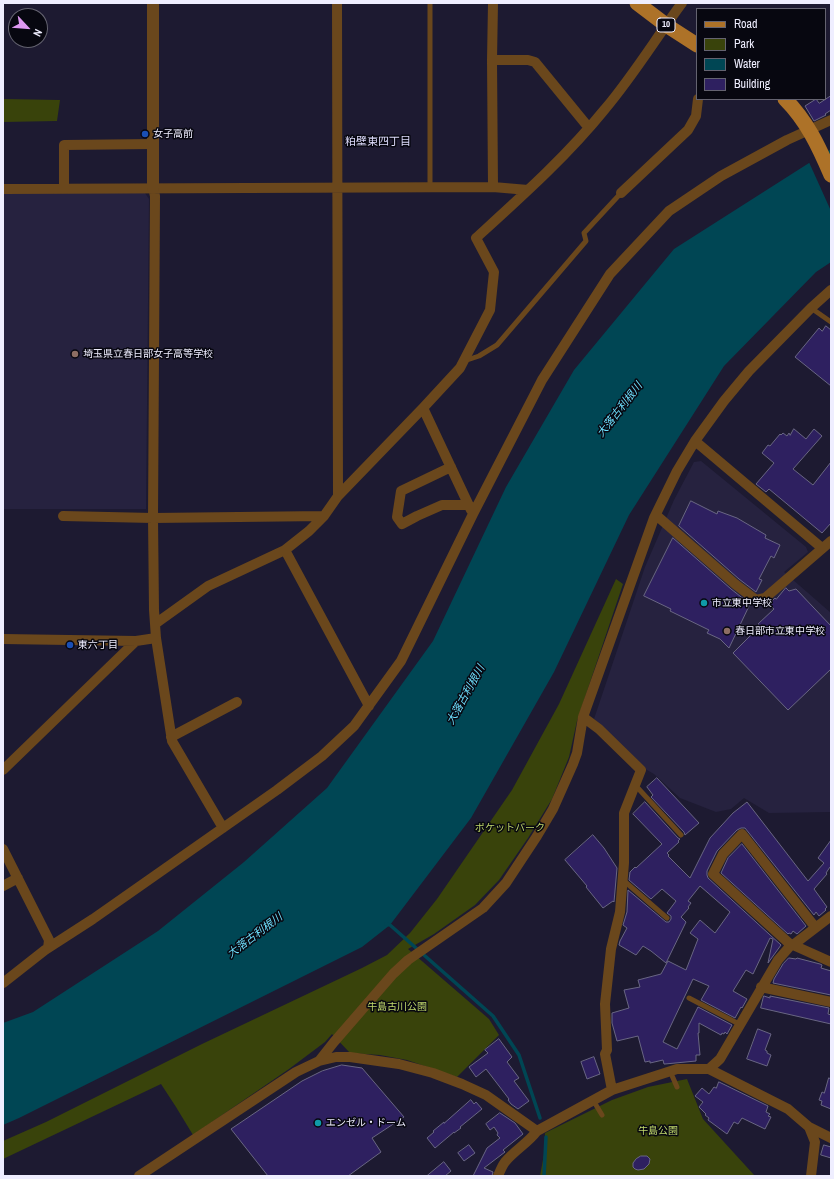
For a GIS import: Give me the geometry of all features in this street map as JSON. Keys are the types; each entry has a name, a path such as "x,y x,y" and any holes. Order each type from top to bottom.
{"main road":[{"name":"10","path":"637,3 666,25 696,44"},
{"path":"786,100 793,107 812,134 831,175"}],"street":[{"path":"153,3 153,188 155,196 153,518 156,638 172,741 223,828"},
{"path":"337,3 338,496"},
{"path":"493,3 493,187"},
{"path":"155,624 208,586 285,550 309,531 324,516 338,496 460,368 490,310 494,272 476,238 568,151 606,109 682,3"},
{"path":"492,60 528,60 535,62 589,128"},
{"path":"621,193 688,130 696,116 698,100"},
{"path":"3,983 48,948 94,919 277,790 322,756 354,726 401,661 471,510 542,380 610,274 669,211 721,176 788,140 812,134 831,120"},
{"path":"64,188 64,145 153,144"},
{"path":"3,189 493,187 528,190"},
{"path":"319,1061 393,974 416,954 483,908 506,883 537,836 553,808 573,764 577,753 583,717 656,515 677,471 695,441 749,370 831,290"},
{"path":"423,408 471,510"},
{"path":"695,441 822,548"},
{"path":"451,467 401,491 397,517 402,524 442,505 471,510"},
{"path":"656,515 735,584 756,600 765,598 831,540"},
{"path":"63,516 153,518 324,516"},
{"path":"285,550 369,706"},
{"path":"3,639 136,641 156,638"},
{"path":"4,766 136,641"},
{"path":"171,737 237,702"},
{"path":"583,717 599,729 641,770 636,786 624,812 624,863 620,912 611,949 605,1004 607,1050 605,1054 612,1090"},
{"path":"816,927 742,834 723,854 713,874 792,945 831,962"},
{"path":"3,849 49,940 48,948"},
{"path":"3,886 18,878"},
{"path":"709,1069 720,1059 739,1024 778,960 792,945 831,916"},
{"path":"761,987 831,1002"},
{"path":"138,1176 296,1072 319,1061 336,1057 350,1057 399,1064 433,1073 486,1095 537,1130"},
{"path":"498,1176 504,1163 517,1149 530,1139 537,1130 612,1090 677,1069 709,1069 788,1109 809,1127 831,1138"},
{"path":"809,1127 814,1142 811,1176"}],"lane":[{"path":"430,3 430,187"},
{"path":"463,362 479,356 497,345 586,241 584,233 621,193"},
{"path":"811,308 831,322"},
{"path":"636,786 680,835"},
{"path":"622,880 667,918"},
{"path":"689,998 739,1024"},
{"path":"670,1071 676,1087"},
{"path":"593,1100 602,1115"}],"shaded area":[{"name":"埼玉県立春日部女子高等学校","path":"3,193 145,193 149,199 146,509 3,509"},
{"name":"春日部市立東中学校","path":"701,461 806,547 808,552 784,572 831,613 831,812 769,813 744,798 731,809 716,812 680,798 654,774 647,770 594,719 645,567 674,500 694,462"}],"green space":[{"path":"3,99 60,100 57,121 3,122"},
{"name":"牛島古川公園","path":"616,579 623,584 577,721 569,757 552,799 528,838 499,880 475,905 434,934 408,949 489,1019 499,1035 457,1077 407,1060 380,1055 350,1053 332,1034 325,1042 289,1069 193,1135 161,1084 3,1159 3,1141 46,1122 202,1044 387,955 410,933 437,899 512,790 559,704"},
{"name":"牛島公園","path":"687,1079 703,1119 755,1176 540,1176 544,1154 545,1133 612,1100 648,1087"}],"water":[{"name":"大落古利根川","path":"831,149 831,262 816,272 724,366 629,515 554,672 471,818 390,925 362,947 3,1125 3,1023 33,1012 158,931 244,862 327,788 433,641 506,487 574,370 674,249"}],"pier":[{"path":"826,150 831,161 831,211 808,160"}],"building":[{"path":"831,96 831,110 825,114 826,115 814,121 805,106 814,100 817,100 819,103"},
{"path":"826,326 831,330 831,386 795,357 819,328 822,331"},
{"path":"794,429 806,439 814,429 822,436 793,469 813,485 831,462 831,523 822,533 769,489 766,492 756,484 774,463 762,453 780,434 781,435 783,433 787,436 789,433 790,435"},
{"path":"691,501 717,514 718,511 737,518 766,535 765,538 780,545 774,558 771,556 759,579 762,580 756,592 679,526"},
{"path":"673,538 750,604 729,648 720,639 707,633 709,630 670,611 671,609 644,596"},
{"path":"786,588 789,591 796,589 831,626 831,669 788,710 733,653 760,626 758,624 774,609 769,604"},
{"path":"657,778 699,823 685,835 684,832 651,797 653,795 647,787"},
{"path":"645,802 680,839 678,841 679,842 667,853 669,855 668,856 690,878 710,838 733,813 747,802 808,881 824,863 818,858 831,840 831,868 830,867 826,873 827,874 814,889 827,907 825,909 826,910 819,916 816,912 814,915 745,828 737,830 717,851 707,871 708,878 781,945 768,963 773,939 770,938 753,974 746,970 733,991 747,999 735,1018 701,1000 709,986 693,979 663,1042 677,1049 698,1007 732,1025 727,1034 725,1032 721,1035 699,1023 698,1033 700,1055 696,1055 696,1061 665,1064 663,1060 650,1063 650,1061 645,1062 638,1036 617,1041 612,1023 612,1013 629,1008 624,990 640,987 638,980 661,974 668,961 686,970 698,939 690,933 700,920 715,933 730,912 700,886 688,901 691,903 688,907 689,908 681,917 686,922 666,963 643,946 636,955 619,945 627,928 623,925 627,912 628,890 666,922 669,922 671,919 671,916 667,913 676,901 662,889 651,899 629,880 630,872 662,844 633,814"},
{"path":"593,835 604,848 617,868 614,902 613,901 603,908 565,860"},
{"path":"742,844 806,926 797,934 793,931 791,934 788,934 721,873 728,858"},
{"path":"789,958 797,958 820,964 822,965 821,968 831,971 831,995 773,983 783,964"},
{"path":"764,996 829,1008 828,1014 831,1015 831,1024 761,1008"},
{"path":"758,1029 771,1034 765,1050 771,1055 767,1066 747,1059"},
{"path":"499,1039 512,1057 507,1062 519,1078 514,1081 529,1101 518,1109 511,1104 508,1100 509,1099 486,1069 476,1077 469,1067 488,1053 485,1050"},
{"path":"594,1057 600,1074 587,1079 581,1062"},
{"name":"エンゼル・ドーム","path":"342,1065 362,1068 404,1117 372,1138 381,1152 348,1176 268,1176 231,1129 302,1081 322,1071"},
{"path":"829,1078 831,1079 831,1109 821,1105 822,1101 819,1100 822,1092 824,1093"},
{"path":"719,1082 768,1106 766,1112 770,1114 768,1116 771,1117 765,1129 742,1118 738,1124 734,1122 727,1134 708,1120 709,1118 699,1107 703,1102 695,1096 702,1088 709,1094 714,1087 716,1088"},
{"path":"471,1100 474,1104 476,1102 482,1109 460,1127 461,1128 435,1148 427,1138 434,1132 433,1131"},
{"path":"500,1113 515,1123 523,1134 503,1150 505,1152 484,1168 493,1172 492,1176 473,1176 487,1148 500,1138 494,1127 490,1130 486,1124"},
{"path":"469,1145 475,1153 464,1161 458,1153"},
{"path":"824,1145 831,1147 831,1158 821,1155"},
{"path":"641,1156 647,1156 650,1159 649,1164 644,1169 635,1169 633,1167 633,1163"},
{"path":"444,1162 451,1171 445,1176 427,1176"}],"waterway":[{"path":"386,924 390,925 493,1016 519,1055 540,1118"},
{"path":"544,1176 546,1137"}],"place":[{"name":"女子高前","path":"145,134"},
{"name":"埼玉県立春日部女子高等学校","path":"75,354"},
{"name":"市立東中学校","path":"704,603"},
{"name":"春日部市立東中学校","path":"727,631"},
{"name":"東六丁目","path":"70,645"},
{"name":"エンゼル・ドーム","path":"318,1123"}],"district":[{"name":"粕壁東四丁目","path":"378,142"}],"park label":[{"name":"ポケットパーク","path":"510,828"}]}
